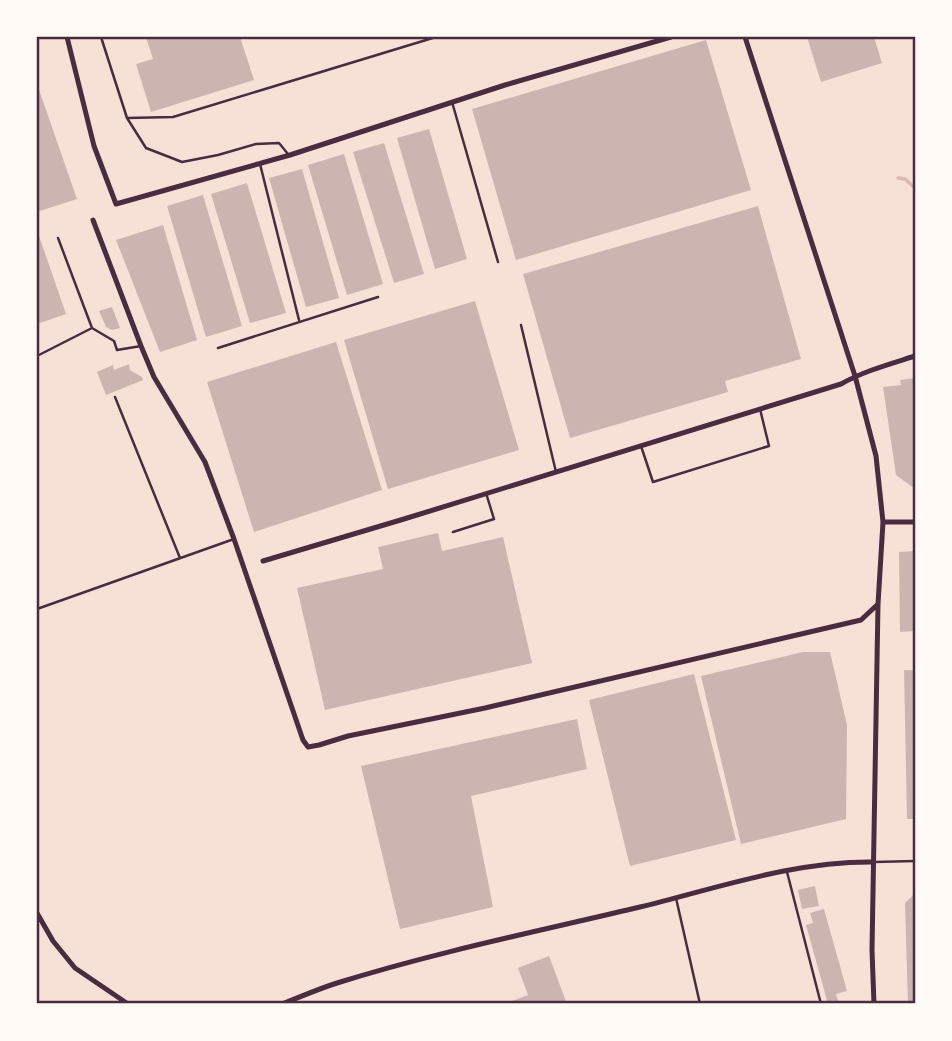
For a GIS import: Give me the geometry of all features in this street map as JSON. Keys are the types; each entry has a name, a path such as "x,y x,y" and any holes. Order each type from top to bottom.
{"street":[{"path":"67,37 94,146 116,204 290,155 505,85 671,37"},
{"path":"745,37 855,376 876,456 883,522 878,604 872,950 874,1004"},
{"path":"93,220 154,377 205,462 303,740 308,747 861,620 878,604"},
{"path":"263,561 841,384 855,376 915,356"},
{"path":"883,522 915,523"},
{"path":"282,1004 335,983 439,955 786,869 874,862"},
{"path":"37,913 52,942 75,968 128,1004"}],"lane":[{"path":"101,37 127,118 146,148 183,162 256,144 279,143 290,155"},
{"path":"127,118 173,117 436,37"},
{"path":"452,102 498,262"},
{"path":"260,164 299,322"},
{"path":"58,238 92,328 114,341 117,350 141,346"},
{"path":"218,348 378,297"},
{"path":"521,325 556,472"},
{"path":"37,356 92,328"},
{"path":"115,397 180,558"},
{"path":"641,446 653,482 769,446 760,409"},
{"path":"453,532 494,519 486,494"},
{"path":"37,609 234,539"},
{"path":"874,862 915,861"},
{"path":"786,869 821,1004"},
{"path":"676,898 701,1004"}],"building":[{"path":"146,37 240,37 254,80 151,112 136,64 153,59"},
{"path":"807,37 874,37 882,63 821,82"},
{"path":"706,40 751,190 516,260 472,109"},
{"path":"37,84 77,199 37,212"},
{"path":"429,129 467,259 435,269 397,138"},
{"path":"384,143 424,274 394,283 353,152"},
{"path":"344,154 383,284 347,295 308,165"},
{"path":"302,169 339,298 306,307 269,178"},
{"path":"247,183 286,313 250,323 211,194"},
{"path":"203,195 242,326 206,337 167,206"},
{"path":"758,206 801,359 725,381 728,392 570,438 523,274"},
{"path":"163,225 197,340 160,352 116,240"},
{"path":"37,230 66,314 37,324"},
{"path":"475,301 519,450 388,489 344,340"},
{"path":"112,307 120,328 112,330 106,327 99,311"},
{"path":"336,342 382,490 254,532 207,382"},
{"path":"129,364 130,370 143,380 106,395 97,372 113,365 114,370"},
{"path":"915,378 915,489 896,475 883,387 901,385 900,380"},
{"path":"438,533 442,551 503,537 532,663 325,710 297,588 383,569 378,547"},
{"path":"915,551 915,631 900,632 899,552"},
{"path":"803,652 830,652 847,725 846,819 741,844 701,676"},
{"path":"904,670 915,670 915,819 907,819"},
{"path":"694,674 736,840 630,866 589,700"},
{"path":"577,719 587,769 471,796 493,907 400,929 361,766"},
{"path":"815,886 819,906 802,909 798,890"},
{"path":"915,893 915,1004 908,1004 905,903"},
{"path":"824,909 847,991 836,994 839,1004 828,1004 806,925 813,923 810,913"},
{"path":"549,956 567,1004 504,1004 528,995 518,968"}],"waterway":[{"path":"898,178 905,179 915,188"}]}
